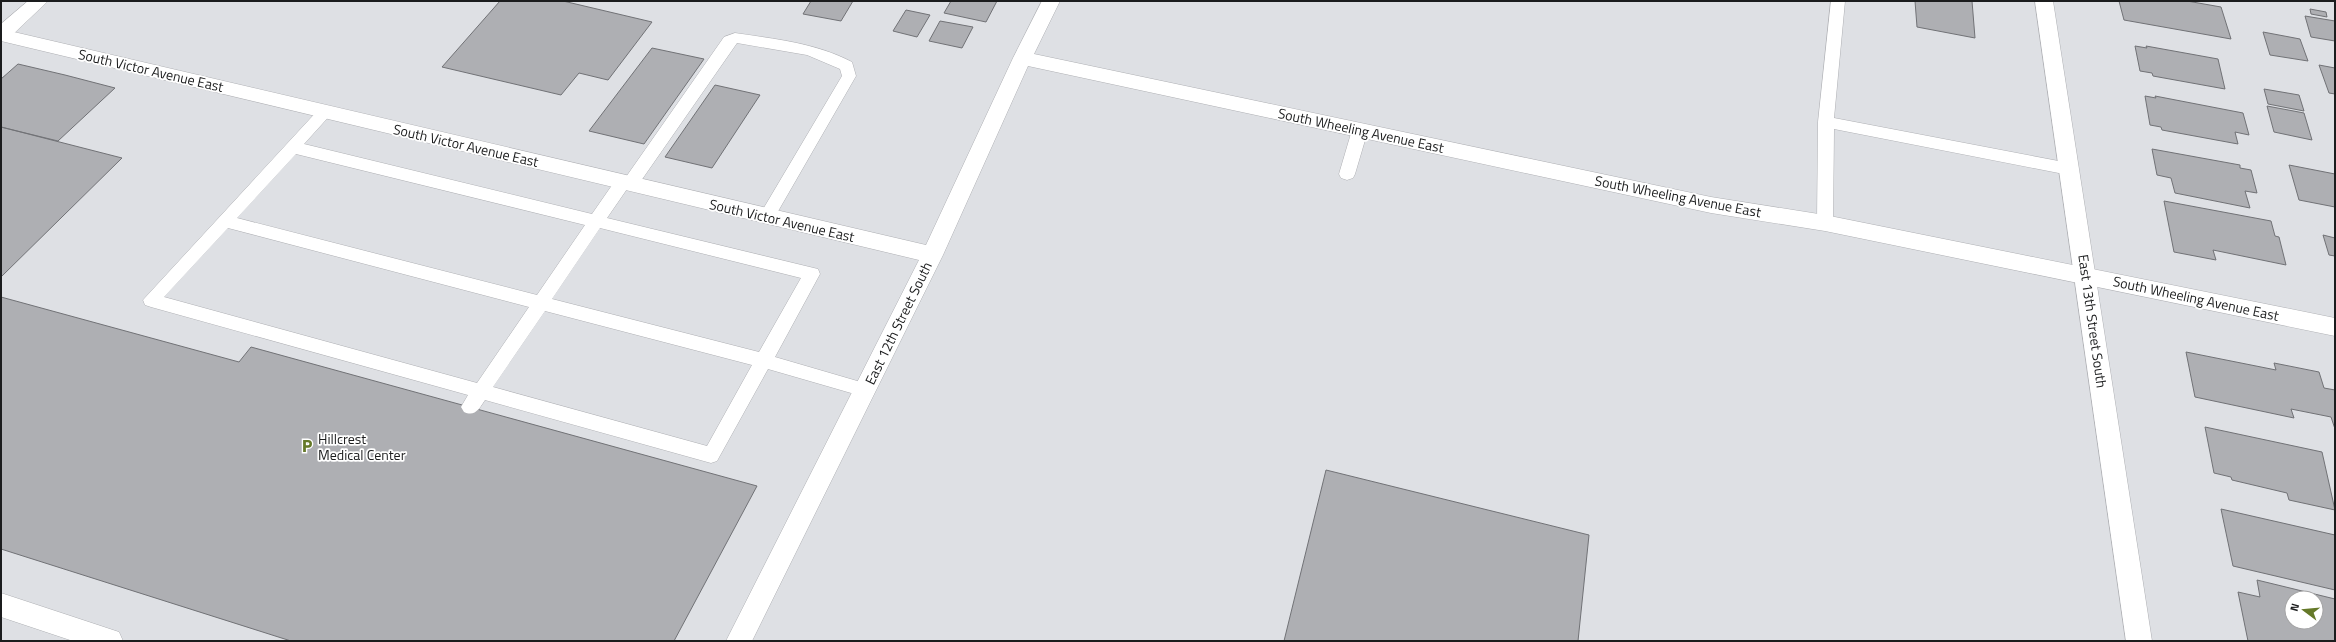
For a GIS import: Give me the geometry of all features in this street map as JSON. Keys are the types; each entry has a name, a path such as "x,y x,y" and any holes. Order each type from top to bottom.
{"street":[{"path":"1,34 39,1"},
{"name":"East 12th Street South","path":"739,641 932,255 1022,58 1051,1"},
{"name":"East 13th Street South","path":"2044,1 2139,641"},
{"name":"South Victor Avenue East","path":"1,34 932,255"},
{"name":"South Wheeling Avenue East","path":"1022,58 1711,204 1825,223 2335,327"},
{"path":"1,605 110,641"}],"lane":[{"path":"1825,223 1826,122 1838,1"},
{"path":"470,407 596,223 729,41 735,38 804,49 833,57 847,66 849,76 767,216"},
{"path":"292,147 596,223 812,274 711,455 151,300 292,147 325,112"},
{"path":"1826,122 2069,169"},
{"path":"1347,174 1360,130"},
{"path":"225,220 764,361 865,390"}],"building":[{"path":"500,1 563,1 652,22 608,80 579,73 561,95 442,67"},
{"path":"811,1 853,1 841,21 803,14"},
{"path":"951,1 997,1 986,22 944,13"},
{"path":"1915,1 1972,1 1975,38 1917,27"},
{"path":"2119,1 2187,1 2221,7 2231,39 2124,20"},
{"path":"2310,9 2326,12 2327,17 2311,14"},
{"path":"906,10 930,15 917,37 893,31"},
{"path":"2305,16 2335,21 2335,41 2311,37"},
{"path":"940,21 973,27 962,48 929,41"},
{"path":"2263,32 2300,39 2308,61 2270,55"},
{"path":"2135,46 2147,48 2146,46 2218,59 2225,89 2153,76 2152,73 2140,71"},
{"path":"652,48 704,59 644,144 589,131"},
{"path":"18,64 115,88 58,141 1,127 1,79"},
{"path":"2319,65 2335,68 2335,94 2329,93"},
{"path":"715,85 760,95 712,168 665,157"},
{"path":"2264,89 2299,95 2304,111 2268,104"},
{"path":"2145,96 2156,98 2155,96 2243,113 2249,135 2235,132 2238,144 2162,130 2161,127 2150,125"},
{"path":"2267,106 2304,113 2312,140 2274,132"},
{"path":"1,127 122,158 2,276 1,275"},
{"path":"2152,149 2240,165 2240,168 2251,170 2257,193 2245,191 2250,208 2175,193 2171,178 2157,175"},
{"path":"2289,165 2335,174 2335,207 2299,200"},
{"path":"2164,201 2271,221 2275,236 2279,237 2286,265 2213,250 2216,260 2174,252"},
{"path":"2323,235 2335,238 2335,256 2329,255"},
{"name":"Hillcrest Medical Center","path":"1,297 239,362 251,347 757,486 674,641 291,641 1,549"},
{"path":"2186,352 2276,370 2274,363 2319,372 2324,388 2335,390 2335,429 2331,417 2291,409 2294,418 2195,397"},
{"path":"2205,427 2322,452 2335,510 2289,500 2287,493 2232,480 2231,477 2214,473"},
{"path":"1326,470 1589,535 1578,641 1284,641"},
{"path":"2221,509 2335,535 2335,590 2233,566"},
{"path":"2257,580 2298,590 2284,590 2284,630 2324,630 2324,596 2335,599 2335,641 2248,641 2238,592 2260,597"}],"place":[{"name":"Hillcrest Medical Center","path":"307,446"}]}
